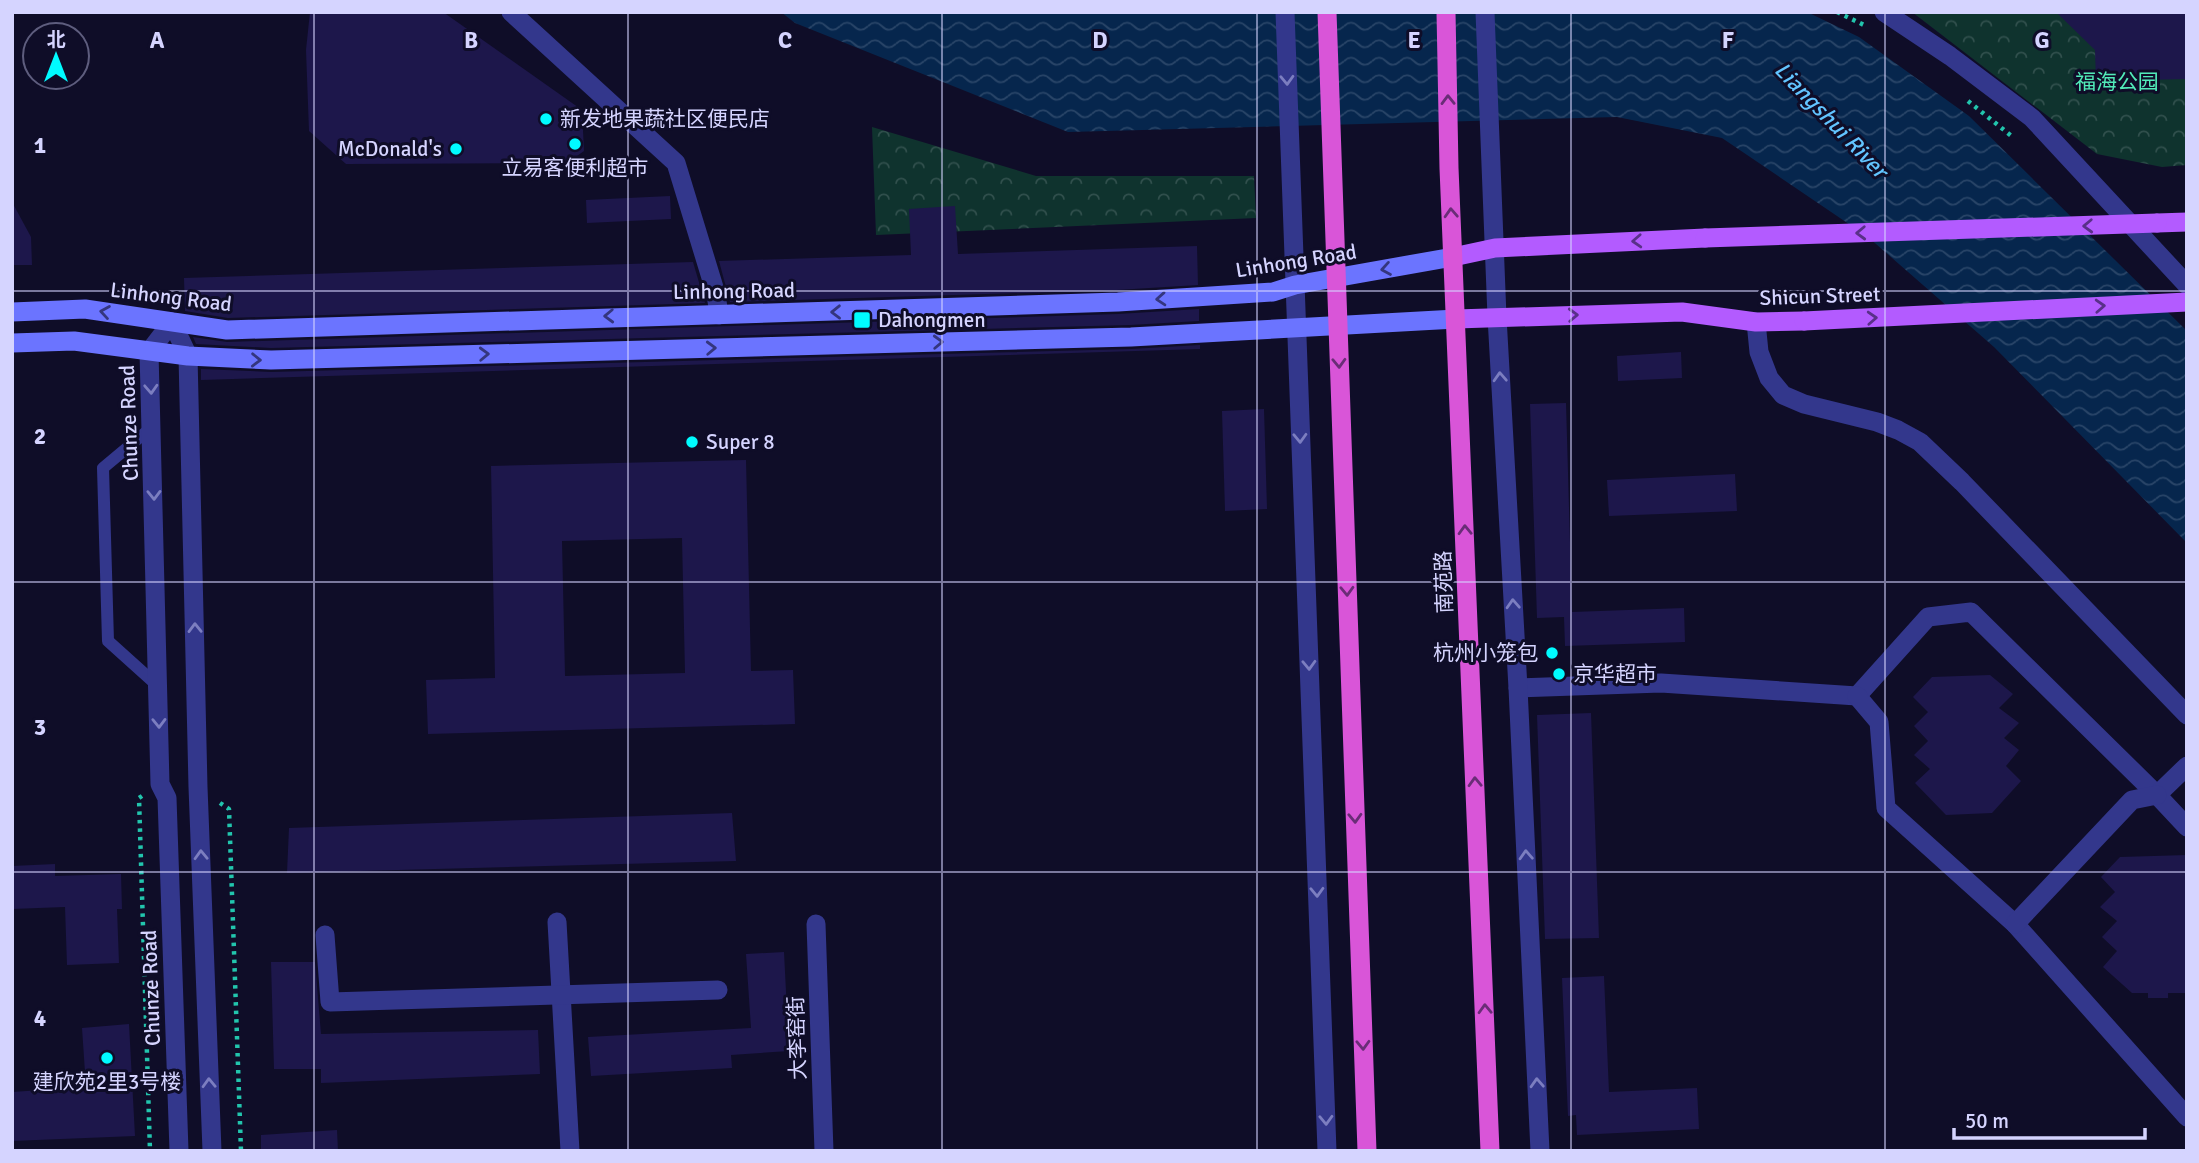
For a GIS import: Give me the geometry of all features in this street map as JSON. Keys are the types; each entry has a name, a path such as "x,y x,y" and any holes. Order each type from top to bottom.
{"highway":[{"path":"1327,12 1367,1151"},
{"name":"南苑路","path":"1446,12 1449,168 1490,1151"}],"main road":[{"path":"1453,257 1495,248 1705,238 2187,222"},
{"name":"Linhong Road","path":"12,312 85,309 227,330 1118,302 1273,292 1295,285 1453,257"},
{"name":"Shicun Street","path":"1456,319 1682,312 1756,322 1804,321 2187,302"},
{"path":"12,343 74,341 188,356 313,359 1131,337 1456,319"}],"street":[{"path":"512,12 676,163 716,295 719,315"},
{"path":"1285,12 1327,1151"},
{"path":"1485,12 1497,317 1540,1151"},
{"path":"1884,12 1950,56 2032,118 2187,285"},
{"path":"172,322 188,356 198,788 212,1151"},
{"name":"Chunze Road","path":"172,322 149,352 160,784 167,798 179,1151"},
{"path":"1756,322 1759,352 1769,378 1783,395 1804,404 1877,422 1920,442 2187,715"},
{"path":"1857,696 1928,617 1970,612 2187,827"},
{"path":"1518,688 1661,683 1857,696 1879,722 1886,808 2015,924 2187,1117"},
{"path":"2015,924 2132,800 2157,795 2187,766"},
{"path":"557,922 570,1151"},
{"name":"大李窑街","path":"816,924 824,1151"},
{"path":"325,935 330,1002 718,990"}],"lane":[{"path":"153,427 103,468 108,641 158,685"}],"path":[{"path":"150,1151 139,798 160,784"},
{"path":"198,788 229,809 241,1151"}],"green space":[{"name":"福海公园","path":"1912,12 2187,12 2187,165 2162,167 2097,154"},
{"path":"872,127 1036,176 1254,176 1256,218 876,235"}],"water":[{"name":"Liangshui River","path":"781,12 1807,12 1859,37 1969,116 2187,331 2187,543 1994,347 1868,237 1722,138 1617,117 1068,132 795,23"}],"building":[{"path":"310,12 443,12 582,110 584,151 567,163 346,164 309,131 306,50"},
{"path":"2056,12 2187,12 2187,79 2096,81 2095,50"},
{"path":"670,196 671,219 587,223 586,200"},
{"path":"12,202 31,237 32,265 12,265"},
{"path":"955,206 958,254 1197,246 1198,285 730,302 719,261 911,255 909,209"},
{"path":"693,262 705,303 228,318 185,311 184,278"},
{"path":"1199,309 1199,321 1130,325 271,348 196,344 193,337 227,342 1118,314"},
{"path":"1200,345 1200,349 201,380 201,369 271,372"},
{"path":"1681,352 1682,378 1618,381 1617,356"},
{"path":"1566,403 1572,612 1684,608 1685,642 1565,646 1564,617 1537,618 1530,404"},
{"path":"1264,409 1267,509 1225,511 1222,411"},
{"path":"746,460 751,671 793,670 795,724 428,734 426,680 495,678 491,466","holes":["682,538 685,673 565,676 562,541"]},
{"path":"1735,474 1737,511 1609,516 1607,480"},
{"path":"1990,675 2013,694 1999,708 2019,723 2004,738 2019,750 2006,766 2021,781 1992,813 1946,815 1915,783 1930,769 1914,755 1928,741 1914,726 1928,712 1913,697 1932,677"},
{"path":"1591,713 1599,938 1545,939 1537,715"},
{"path":"732,813 736,861 287,873 289,828"},
{"path":"2187,855 2187,993 2168,993 2168,998 2148,998 2148,993 2132,993 2103,967 2117,951 2102,937 2117,921 2100,907 2115,892 2101,877 2120,857"},
{"path":"55,864 55,876 121,874 122,909 117,909 119,963 67,965 65,907 12,909 12,866"},
{"path":"784,952 789,1051 731,1055 732,1068 591,1076 588,1037 751,1028 746,954"},
{"path":"271,962 315,962 321,1034 538,1030 540,1074 321,1083 321,1069 274,1069"},
{"path":"1604,976 1609,1092 1697,1088 1699,1129 1577,1135 1576,1115 1568,1116 1562,978"},
{"name":"建欣苑2里3号楼","path":"129,1024 135,1136 12,1141 12,1092 86,1087 82,1028"},
{"path":"337,1130 338,1151 261,1151 261,1135"}],"place":[{"name":"新发地果蔬社区便民店","path":"546,119"},
{"name":"立易客便利超市","path":"575,144"},
{"name":"McDonald's","path":"456,149"},
{"name":"Dahongmen","path":"862,320"},
{"name":"Super 8","path":"692,442"},
{"name":"杭州小笼包","path":"1552,653"},
{"name":"京华超市","path":"1559,674"},
{"name":"建欣苑2里3号楼","path":"107,1058"}]}
